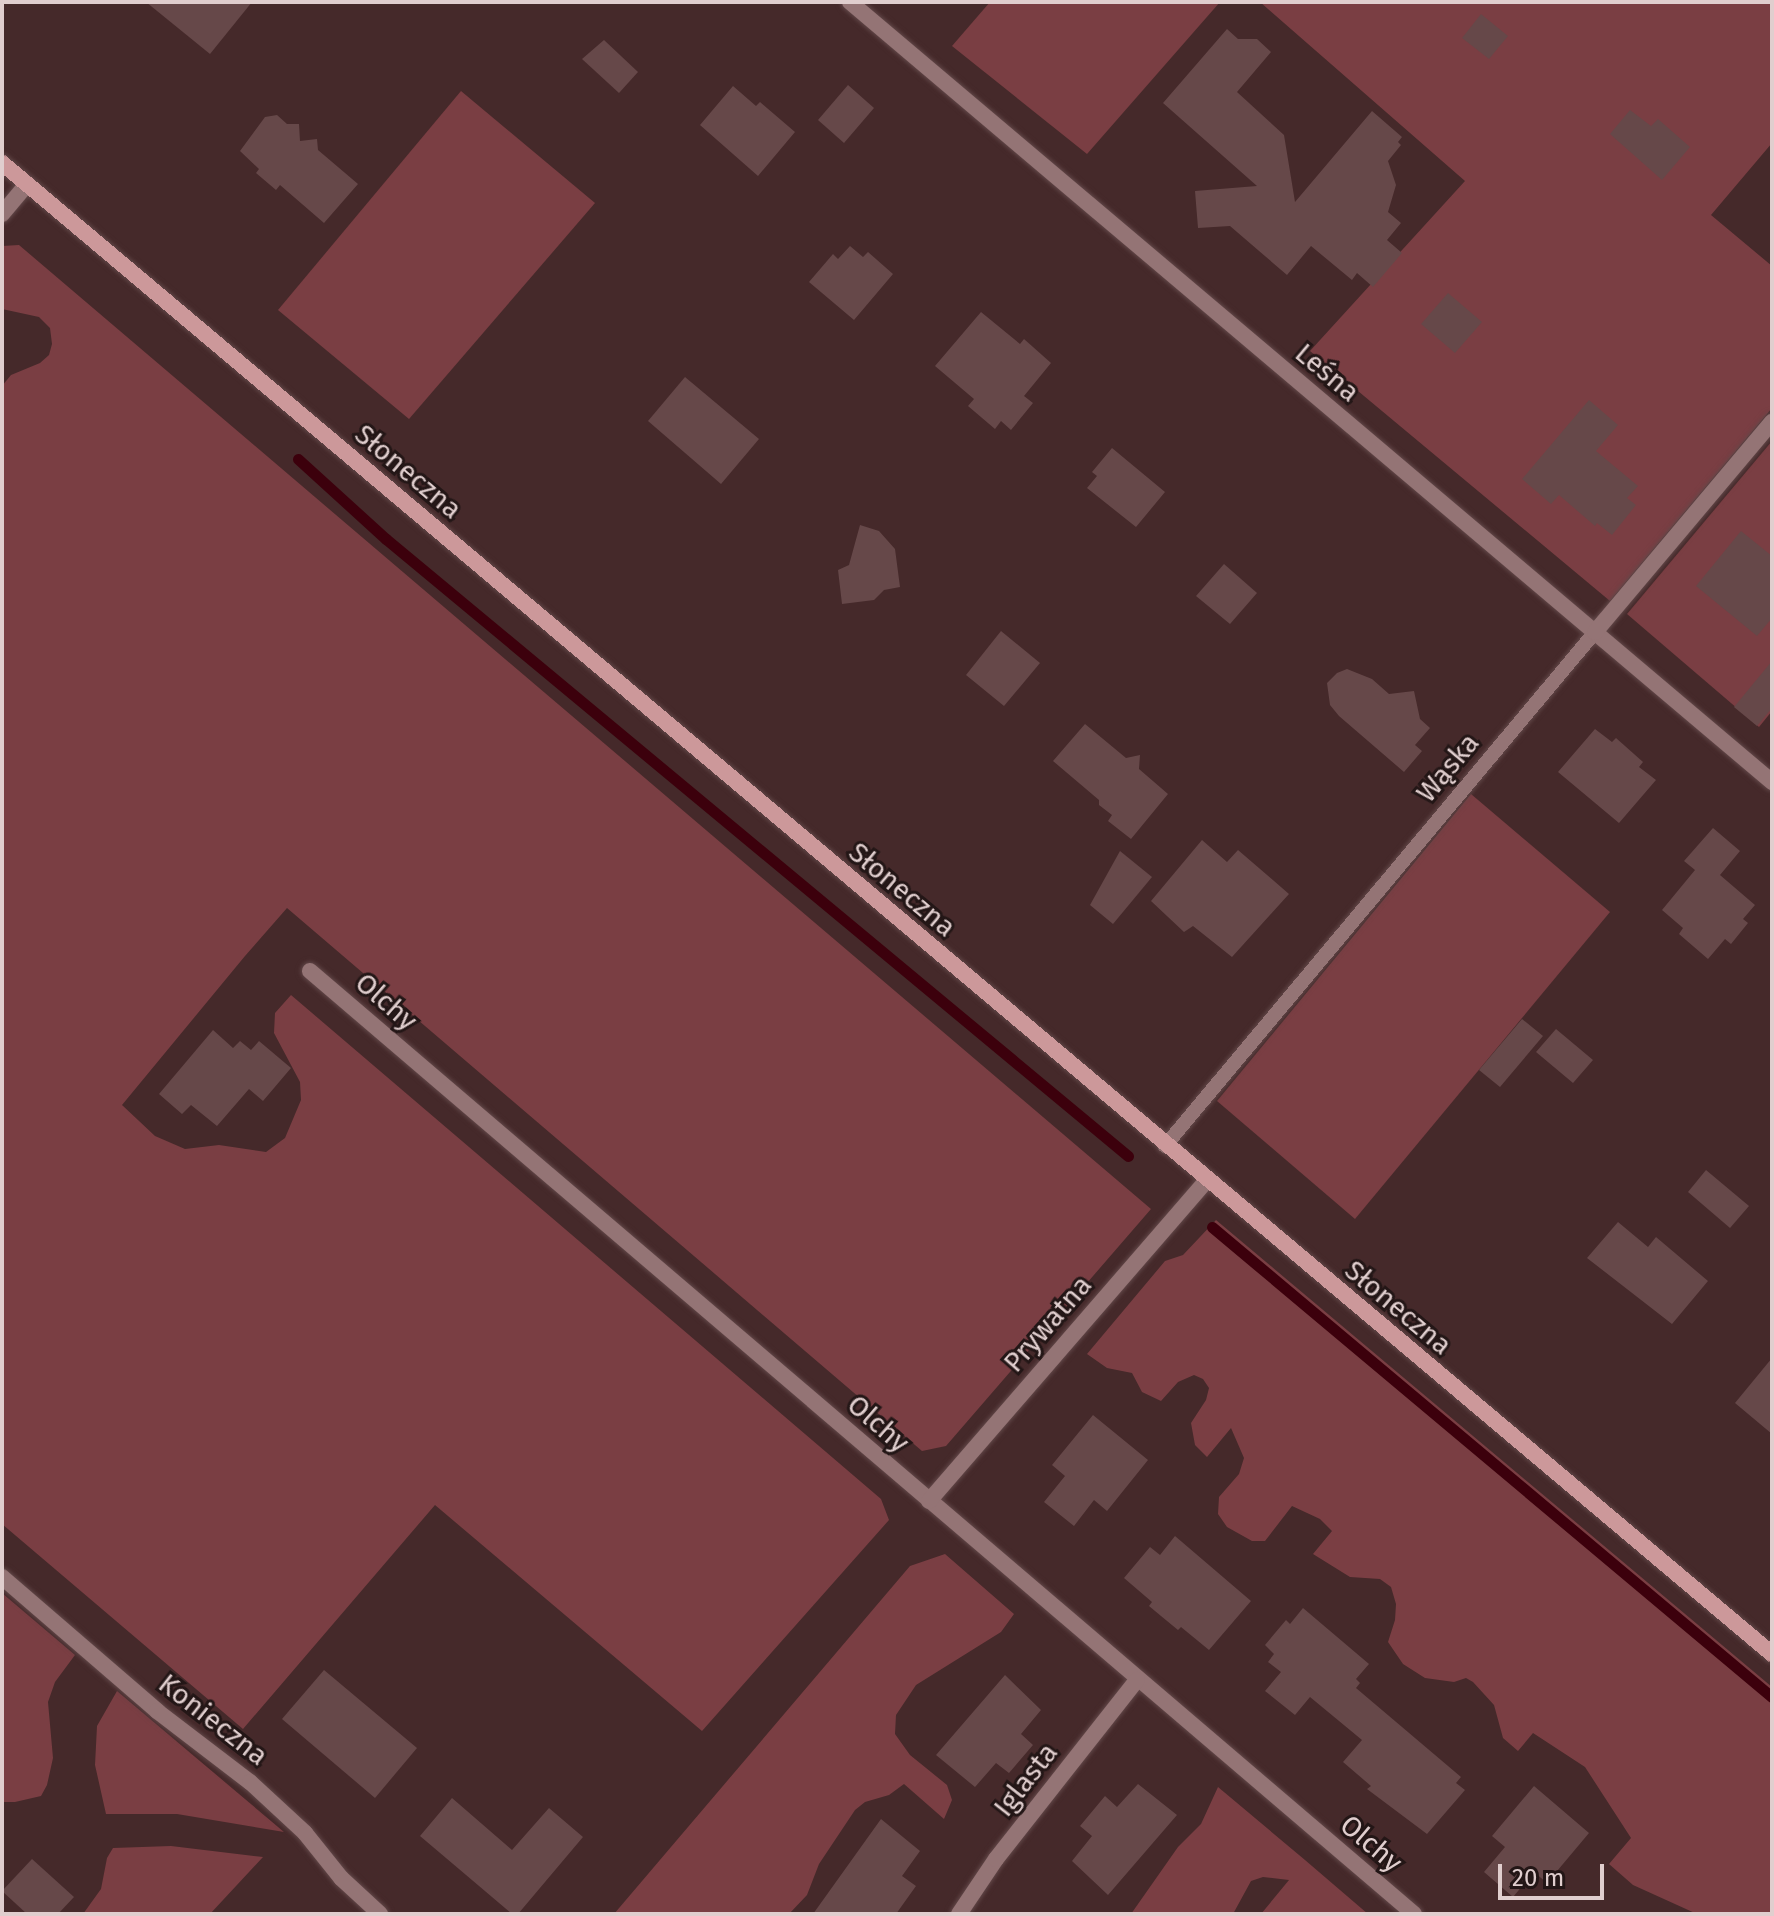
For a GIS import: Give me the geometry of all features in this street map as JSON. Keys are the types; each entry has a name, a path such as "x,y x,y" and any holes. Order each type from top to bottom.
{"main road":[{"name":"Słoneczna","path":"2,163 1206,1181 1772,1654"}],"street":[{"name":"Leśna","path":"850,2 1772,782"},
{"path":"2,214 27,184"},
{"name":"Wąska","path":"1595,632 1772,422"},
{"name":"Olchy","path":"310,971 1414,1914"},
{"name":"Prywatna","path":"929,1501 1206,1181"},
{"name":"Konieczna","path":"2,1577 157,1711 250,1782 305,1833 341,1878 380,1914"},
{"name":"Iglasta","path":"959,1914 996,1859 1137,1680"}],"lane":[{"name":"Wąska","path":"1165,1146 1595,632"}],"shaded area":[{"path":"990,2 1220,2 1087,154 952,46"},
{"path":"1260,2 1772,2 1772,143 1711,215 1772,266 1772,408 1610,601 1310,351 1465,181"},
{"path":"461,91 595,203 409,419 278,310"},
{"path":"19,245 1151,1209 946,1446 922,1451 287,908 245,956 122,1105 155,1136 185,1149 219,1145 266,1152 285,1138 301,1100 300,1082 274,1033 275,1013 291,995 881,1499 889,1520 702,1731 435,1505 243,1729 2,1524 2,386 11,375 40,363 49,355 52,344 50,328 39,317 2,309 2,246"},
{"path":"1772,441 1772,711 1759,727 1627,614"},
{"path":"1471,794 1610,912 1355,1219 1217,1101"},
{"path":"1216,1220 1772,1687 1772,1914 1697,1914 1633,1885 1609,1864 1631,1838 1585,1767 1533,1733 1518,1751 1503,1738 1494,1705 1473,1682 1466,1678 1454,1682 1425,1678 1403,1664 1388,1642 1396,1604 1391,1587 1380,1579 1350,1577 1313,1554 1332,1531 1320,1519 1292,1506 1265,1541 1252,1541 1227,1527 1218,1514 1219,1497 1239,1474 1244,1458 1231,1428 1207,1457 1195,1445 1191,1423 1206,1400 1209,1388 1203,1379 1194,1375 1178,1382 1161,1401 1142,1392 1132,1373 1107,1368 1087,1354 1165,1261 1183,1255"},
{"path":"945,1554 1014,1614 1001,1632 916,1685 896,1715 895,1734 910,1755 947,1785 952,1800 944,1819 904,1784 889,1795 865,1802 855,1810 819,1864 807,1895 789,1914 614,1914 910,1566"},
{"path":"2,1593 75,1655 55,1682 48,1702 53,1758 47,1785 41,1796 15,1802 2,1802"},
{"path":"117,1691 284,1832 177,1814 106,1814 95,1765 97,1726"},
{"path":"1218,1787 1368,1914 1261,1914 1289,1880 1263,1877 1251,1881 1233,1914 1131,1914 1178,1847 1201,1824"},
{"path":"171,1846 263,1857 210,1914 83,1914 101,1889 107,1858 113,1848"}],"building":[{"path":"146,2 252,2 210,54"},
{"path":"1481,14 1508,36 1489,59 1462,38"},
{"path":"1227,29 1238,39 1257,39 1271,52 1237,92 1284,135 1295,202 1372,111 1402,137 1398,142 1401,145 1388,161 1396,185 1388,212 1401,223 1387,240 1402,253 1373,287 1357,273 1352,280 1311,246 1287,275 1230,226 1198,228 1195,191 1257,186 1163,103"},
{"path":"604,40 638,72 619,93 582,59"},
{"path":"848,85 874,108 844,143 818,120"},
{"path":"733,86 756,106 760,102 795,132 758,176 700,125"},
{"path":"1630,110 1651,126 1658,119 1690,147 1662,180 1610,134"},
{"path":"277,115 287,124 299,124 300,141 317,139 318,150 358,184 324,223 280,185 276,190 256,173 259,169 240,151 265,117"},
{"path":"850,246 863,257 868,252 893,274 854,320 809,282 833,254 838,259"},
{"path":"1448,293 1482,322 1455,353 1421,324"},
{"path":"981,312 1020,344 1024,339 1051,363 1024,396 1033,403 1011,430 1001,421 995,429 968,406 974,399 935,366"},
{"path":"685,377 759,439 721,484 648,421"},
{"path":"1589,400 1618,425 1596,451 1638,486 1627,498 1636,505 1612,535 1597,523 1595,526 1559,495 1551,504 1522,479"},
{"path":"1112,448 1165,492 1136,527 1087,488 1097,476 1092,472"},
{"path":"860,525 879,531 895,549 900,587 884,590 874,600 842,604 838,570 849,565"},
{"path":"1741,531 1772,556 1772,618 1757,636 1696,586"},
{"path":"1224,564 1257,593 1230,624 1196,596"},
{"path":"1001,631 1040,663 1004,706 966,675"},
{"path":"1772,661 1772,708 1757,726 1734,707"},
{"path":"1347,669 1372,679 1389,694 1414,691 1420,719 1430,728 1415,745 1422,751 1404,772 1330,705 1327,683 1337,673"},
{"path":"1085,724 1126,758 1140,755 1139,769 1168,794 1131,839 1108,821 1112,815 1099,805 1099,800 1053,761"},
{"path":"1595,729 1612,742 1616,738 1643,762 1639,767 1656,780 1619,823 1558,772"},
{"path":"1713,828 1740,851 1720,875 1755,905 1743,919 1748,923 1731,944 1725,939 1708,959 1679,934 1683,928 1662,910 1695,870 1684,861"},
{"path":"1202,840 1227,862 1238,850 1289,894 1232,957 1193,926 1184,932 1151,901"},
{"path":"1120,851 1152,877 1113,924 1090,905"},
{"path":"1522,1019 1543,1036 1500,1087 1479,1070"},
{"path":"1556,1029 1593,1060 1573,1083 1536,1052"},
{"path":"213,1030 233,1048 240,1041 251,1050 259,1041 291,1068 263,1101 249,1089 217,1126 191,1105 182,1114 159,1094"},
{"path":"1706,1170 1749,1206 1730,1228 1688,1192"},
{"path":"1618,1222 1648,1247 1656,1237 1708,1281 1672,1324 1587,1258"},
{"path":"1772,1358 1772,1434 1735,1403"},
{"path":"1093,1415 1148,1460 1107,1511 1094,1500 1074,1526 1044,1502 1065,1476 1052,1465"},
{"path":"1175,1536 1251,1601 1209,1650 1149,1606 1152,1602 1124,1578 1150,1547 1160,1555"},
{"path":"1303,1608 1369,1664 1356,1679 1360,1683 1356,1688 1461,1777 1456,1783 1465,1790 1427,1834 1367,1789 1371,1786 1343,1762 1362,1740 1310,1697 1295,1715 1265,1691 1281,1672 1268,1662 1274,1654 1265,1645 1286,1620 1290,1624"},
{"path":"324,1670 417,1748 375,1798 282,1719"},
{"path":"1005,1675 1041,1710 1021,1734 1033,1745 1009,1773 996,1763 975,1787 936,1755"},
{"path":"1138,1784 1177,1815 1108,1895 1072,1861 1092,1836 1080,1826 1105,1796 1117,1807"},
{"path":"1534,1786 1589,1833 1547,1883 1534,1872 1513,1897 1484,1872 1505,1847 1492,1836"},
{"path":"452,1798 512,1850 549,1808 583,1837 518,1914 512,1914 420,1836"},
{"path":"881,1819 920,1851 902,1876 916,1886 896,1914 813,1914"},
{"path":"32,1859 74,1897 58,1914 27,1914 2,1891"}],"waterway":[{"path":"298,459 386,539 1128,1156"},
{"path":"1212,1227 1772,1697"}]}
